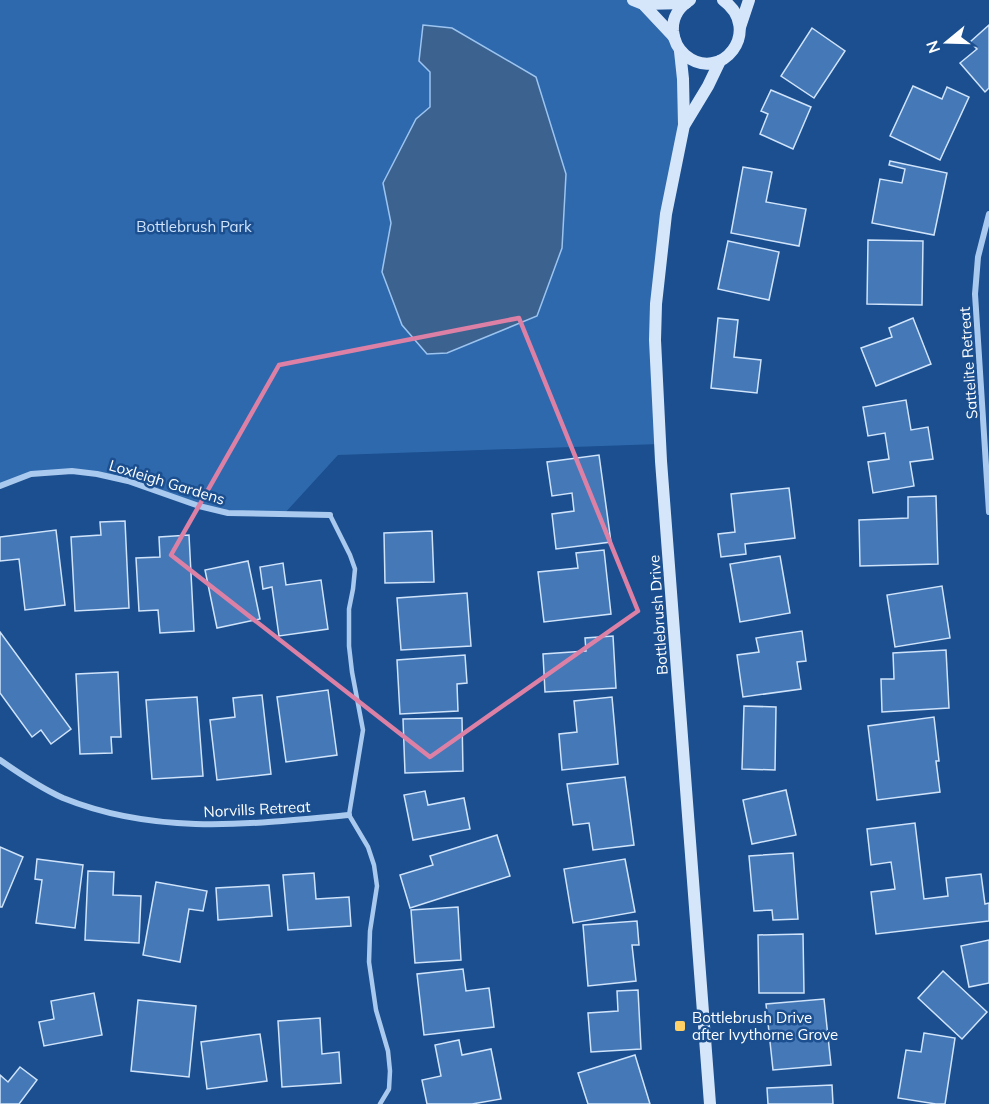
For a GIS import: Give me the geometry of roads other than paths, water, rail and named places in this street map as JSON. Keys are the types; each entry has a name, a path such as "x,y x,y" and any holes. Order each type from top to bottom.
{"street":[{"path":"723,0 735,11 740,27"},
{"path":"740,27 749,0"},
{"path":"638,2 688,1"},
{"path":"674,37 674,22 681,8 688,1"},
{"path":"638,2 674,37"},
{"name":"Bottlebrush Drive","path":"684,125 720,61 736,46 740,38 740,27"},
{"name":"Bottlebrush Drive","path":"674,37 680,51 684,125 666,214 657,293 655,340 661,461 710,1104"},
{"path":"680,51 694,61 711,63 720,61"},
{"name":"Sattelite Retreat","path":"989,214 978,256 975,294 986,427 989,512"},
{"name":"Loxleigh Gardens","path":"0,486 31,474 72,471 128,481 198,506 228,513 330,515"},
{"name":"Norvills Retreat","path":"0,760 61,797 124,817 194,825 243,825 350,815"}],"lane":[{"path":"330,515 351,555 355,569 349,609 349,646 363,730 350,815 368,847 377,886 370,931 369,962 376,1010 388,1051 390,1071 389,1089 380,1104"}],"place":[{"name":"Bottlebrush Drive after Ivythorne Grove","path":"680,1026"}],"park label":[{"name":"Bottlebrush Park","path":"194,226"}]}
